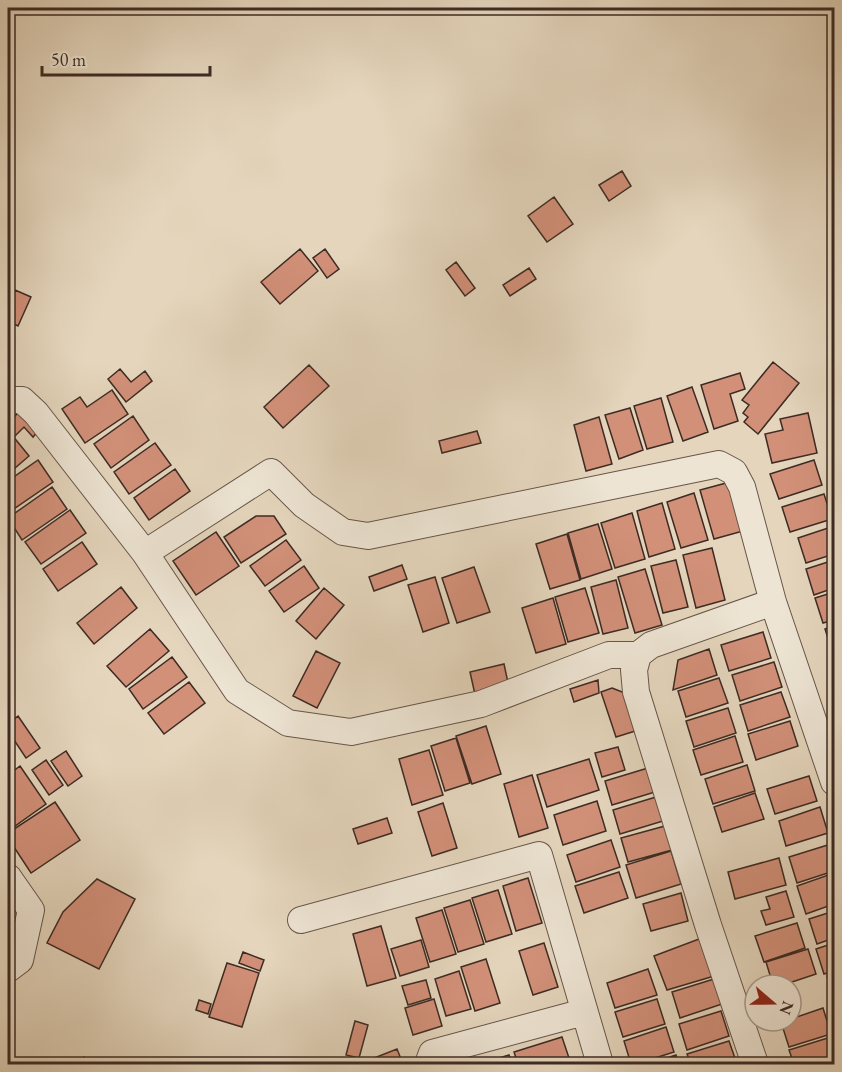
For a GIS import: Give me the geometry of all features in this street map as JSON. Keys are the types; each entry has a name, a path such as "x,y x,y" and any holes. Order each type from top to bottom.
{"street":[{"path":"8,400 22,400 36,413 145,553 237,691 288,723 351,732 481,704 609,655 638,655"},
{"path":"145,553 271,472 304,505 343,532 368,536 718,464 734,472 742,487 773,602 834,782"},
{"path":"755,1065 708,925 636,692 634,670 638,655 651,645 773,602"},
{"path":"301,920 539,855 600,1065"},
{"path":"8,877 31,910 20,960 8,969"},
{"path":"428,1065 432,1053 584,1012"}],"building":[{"path":"622,171 631,186 609,201 599,185"},
{"path":"554,197 573,224 547,242 528,216"},
{"path":"300,249 318,271 280,304 261,282"},
{"path":"325,249 339,269 327,278 313,258"},
{"path":"456,262 475,288 465,296 446,270"},
{"path":"529,268 536,279 510,296 503,285"},
{"path":"15,290 31,297 18,326 8,321 8,307"},
{"path":"773,362 799,383 758,434 744,422 748,417 743,413 749,405 742,400"},
{"path":"309,365 329,386 283,428 264,407"},
{"path":"120,369 131,382 145,371 152,381 126,402 108,379"},
{"path":"740,373 745,389 730,394 738,421 714,429 701,385"},
{"path":"692,387 708,432 683,441 667,396"},
{"path":"112,390 128,414 85,443 62,409 80,397 87,407"},
{"path":"661,398 673,442 647,449 634,406"},
{"path":"630,408 643,450 619,459 605,415"},
{"path":"21,410 40,429 33,437 24,427 15,436 8,429 8,423"},
{"path":"808,413 817,453 772,463 765,434 783,430 780,419"},
{"path":"133,416 149,440 111,468 94,444"},
{"path":"599,417 612,464 586,471 574,425"},
{"path":"477,431 481,443 442,453 439,441"},
{"path":"12,435 29,456 8,474 8,439"},
{"path":"155,443 171,465 129,494 114,472"},
{"path":"38,460 53,482 8,513 8,481"},
{"path":"814,460 822,485 779,499 770,474"},
{"path":"175,469 190,491 149,520 134,498"},
{"path":"730,482 743,531 714,539 700,490"},
{"path":"52,487 67,509 22,540 8,518"},
{"path":"694,493 708,540 681,548 667,502"},
{"path":"824,494 832,519 790,532 782,507"},
{"path":"662,503 675,549 649,557 637,511"},
{"path":"70,510 86,533 41,564 25,542"},
{"path":"632,513 645,559 615,568 601,523"},
{"path":"256,516 274,516 286,534 241,563 224,537"},
{"path":"598,524 612,569 581,579 568,533"},
{"path":"834,526 834,554 806,563 798,538"},
{"path":"216,532 239,566 196,595 173,561"},
{"path":"567,534 580,580 550,589 536,544"},
{"path":"286,540 301,560 265,586 250,566"},
{"path":"82,542 97,564 58,591 43,569"},
{"path":"712,548 725,600 696,608 683,555"},
{"path":"676,560 688,607 663,613 651,566"},
{"path":"834,560 834,588 814,595 806,569"},
{"path":"402,565 407,579 374,591 369,577"},
{"path":"304,566 319,588 284,612 269,591"},
{"path":"474,567 490,612 457,623 442,578"},
{"path":"645,569 662,625 635,633 618,577"},
{"path":"435,577 449,623 423,632 408,585"},
{"path":"616,580 628,628 603,634 591,587"},
{"path":"121,587 137,608 94,644 77,623"},
{"path":"324,588 344,605 316,639 296,621"},
{"path":"585,588 599,633 568,642 555,597"},
{"path":"834,592 834,620 823,623 815,598"},
{"path":"553,598 566,644 536,653 522,608"},
{"path":"834,626 834,654 833,654 825,629"},
{"path":"150,629 169,651 126,687 107,666"},
{"path":"763,632 771,658 729,671 721,645"},
{"path":"709,649 717,675 673,690 678,660"},
{"path":"316,651 340,663 317,708 293,696"},
{"path":"172,657 187,677 143,709 129,689"},
{"path":"774,662 782,687 740,701 732,675"},
{"path":"504,664 510,692 476,699 470,672"},
{"path":"719,678 728,703 686,717 678,691"},
{"path":"598,680 599,693 574,702 570,689"},
{"path":"189,682 205,703 164,734 148,713"},
{"path":"612,688 635,697 645,728 616,737 601,692"},
{"path":"781,692 790,717 748,731 740,705"},
{"path":"728,708 736,733 694,747 686,721"},
{"path":"18,716 40,748 26,758 8,731 8,724"},
{"path":"790,721 798,746 756,760 748,734"},
{"path":"486,726 501,774 472,784 456,736"},
{"path":"735,736 743,762 701,775 693,750"},
{"path":"456,738 470,783 445,791 431,746"},
{"path":"618,747 625,770 602,777 595,753"},
{"path":"429,750 443,795 412,805 399,759"},
{"path":"66,751 82,776 68,786 51,761"},
{"path":"589,759 599,790 547,807 537,775"},
{"path":"46,760 63,785 49,795 32,770"},
{"path":"747,765 755,791 713,804 705,779"},
{"path":"20,766 46,804 8,831 8,775"},
{"path":"648,768 655,792 612,805 605,781"},
{"path":"532,775 548,828 519,837 504,784"},
{"path":"809,776 817,801 775,814 767,789"},
{"path":"755,793 764,819 722,832 714,807"},
{"path":"656,797 663,821 620,834 613,810"},
{"path":"597,801 606,831 563,845 554,815"},
{"path":"55,802 80,840 31,873 8,838 8,833"},
{"path":"443,803 457,848 432,856 418,812"},
{"path":"820,807 828,833 786,846 779,821"},
{"path":"387,818 392,833 358,844 353,829"},
{"path":"665,826 672,850 628,862 621,838"},
{"path":"611,840 620,867 576,882 567,855"},
{"path":"831,844 834,854 834,871 797,883 789,857"},
{"path":"671,851 681,884 636,898 626,865"},
{"path":"779,858 786,885 735,899 728,872"},
{"path":"619,872 628,898 584,913 575,886"},
{"path":"834,873 834,904 806,914 797,886"},
{"path":"528,878 542,923 516,931 503,886"},
{"path":"97,879 135,899 99,969 47,943 63,912"},
{"path":"498,890 512,934 486,942 472,898"},
{"path":"786,891 794,917 766,925 761,911 770,909 766,897"},
{"path":"681,893 688,921 651,931 643,904"},
{"path":"470,900 484,944 458,952 444,908"},
{"path":"442,910 456,954 430,962 416,918"},
{"path":"834,911 834,938 817,944 809,919"},
{"path":"797,923 805,948 764,962 755,936"},
{"path":"381,926 396,978 367,986 353,934"},
{"path":"707,936 721,974 667,990 654,956"},
{"path":"421,940 429,967 400,976 391,949"},
{"path":"544,943 558,987 533,995 519,951"},
{"path":"834,943 834,971 824,974 816,949"},
{"path":"808,949 816,974 803,978 803,973 769,973 766,962"},
{"path":"243,952 264,960 260,971 239,963"},
{"path":"486,959 500,1003 475,1011 461,967"},
{"path":"227,963 259,973 242,1027 209,1017"},
{"path":"648,969 657,995 615,1008 607,983"},
{"path":"459,971 471,1009 446,1016 435,979"},
{"path":"834,973 834,1001 827,976"},
{"path":"714,979 722,1004 680,1018 672,992"},
{"path":"426,980 431,998 408,1005 402,986"},
{"path":"434,999 442,1026 413,1035 405,1008"},
{"path":"657,999 665,1024 623,1037 615,1012"},
{"path":"199,1000 211,1004 208,1014 196,1010"},
{"path":"823,1008 831,1034 789,1047 785,1033 803,1033 803,1015"},
{"path":"721,1011 729,1036 687,1050 679,1024"},
{"path":"355,1021 368,1025 359,1058 346,1055"},
{"path":"666,1027 674,1052 631,1064 624,1041"},
{"path":"562,1037 571,1064 518,1064 514,1052"},
{"path":"831,1037 834,1047 834,1064 794,1064 789,1050"},
{"path":"729,1041 737,1064 691,1064 687,1054"},
{"path":"397,1049 403,1064 359,1064"},
{"path":"509,1055 512,1064 480,1064"},
{"path":"676,1055 678,1064 648,1064"},
{"path":"84,1057 89,1064 73,1064"}]}
